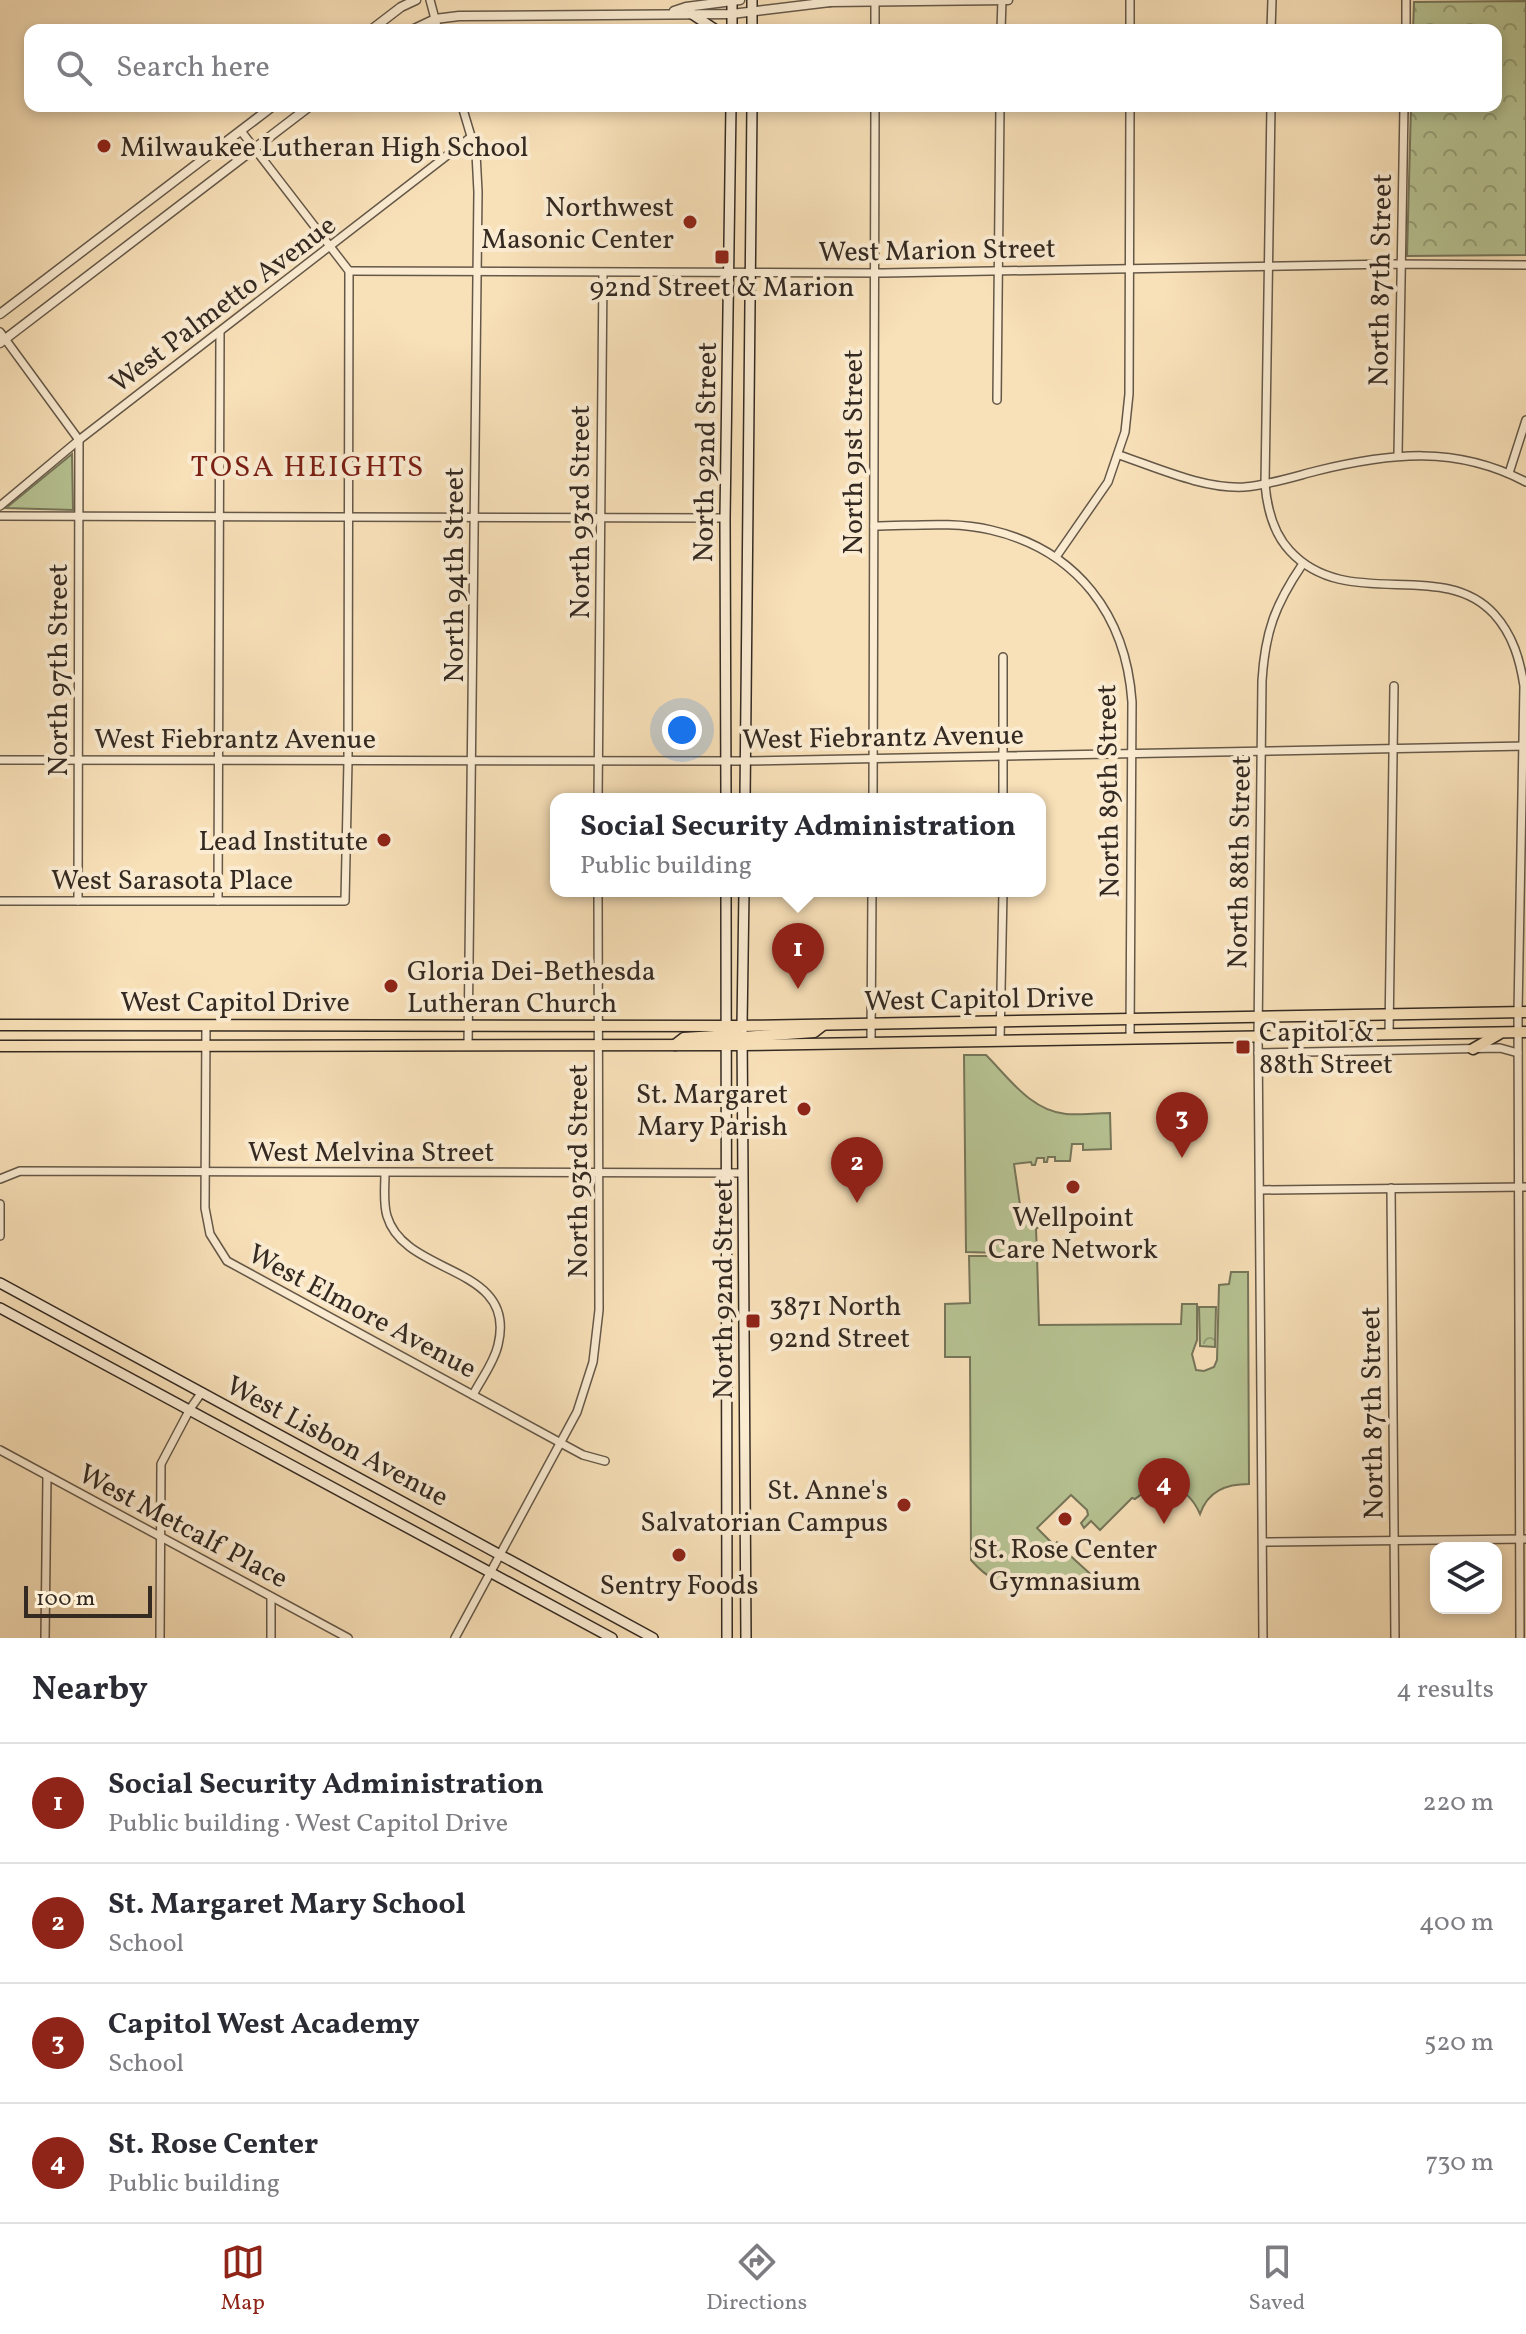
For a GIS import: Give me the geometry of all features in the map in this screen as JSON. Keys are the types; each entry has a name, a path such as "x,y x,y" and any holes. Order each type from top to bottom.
{"main road":[{"path":"732,0 732,24"},
{"path":"752,0 752,24"},
{"path":"692,14 707,24"},
{"name":"North 92nd Street","path":"726,793 725,518 731,112"},
{"name":"North 92nd Street","path":"745,793 752,112"},
{"name":"North 92nd Street","path":"726,897 727,1638"},
{"name":"North 92nd Street","path":"744,897 746,1638"},
{"name":"West Capitol Drive","path":"743,1036 823,1025 1522,1012"},
{"name":"West Capitol Drive","path":"0,1025 597,1026 871,1043 1522,1032"},
{"path":"726,1036 737,1032 743,1036"},
{"path":"1473,1049 1505,1032"},
{"name":"West Capitol Drive","path":"0,1046 675,1045 726,1036"},
{"name":"West Lisbon Avenue","path":"0,1283 653,1638"},
{"name":"West Lisbon Avenue","path":"0,1308 612,1638"},
{"path":"727,1528 746,1526"}],"street":[{"path":"379,24 416,0"},
{"path":"430,0 436,24"},
{"path":"665,14 686,7 740,0"},
{"path":"808,0 830,2"},
{"path":"875,0 875,24"},
{"path":"1001,24 1002,0"},
{"path":"425,24 435,19 459,16 732,14 830,2 1008,0"},
{"path":"1130,0 1130,24"},
{"path":"1271,24 1272,0"},
{"path":"1406,0 1406,24"},
{"path":"0,314 265,112"},
{"path":"79,440 2,338 302,112"},
{"name":"North 94th Street","path":"464,112 476,153 478,192 468,1046"},
{"name":"North 91st Street","path":"873,793 875,112"},
{"path":"997,400 1000,112"},
{"path":"1056,557 1108,482 1125,432 1129,394 1130,112"},
{"path":"1271,112 1265,484 1270,517 1284,545 1302,565 1332,579 1369,585 1440,588 1462,594 1493,613 1520,658 1524,686 1525,746 1522,1032 1518,1053 1522,1187 1523,1539 1520,1638"},
{"name":"North 87th Street","path":"1398,455 1404,112"},
{"path":"241,131 349,271 348,761"},
{"name":"West Palmetto Avenue","path":"0,506 79,440 471,137"},
{"name":"West Marion Street","path":"349,271 874,273 1401,264 1526,265"},
{"name":"North 93rd Street","path":"598,793 603,274"},
{"path":"218,901 220,333"},
{"path":"1509,473 1526,420"},
{"name":"North 97th Street","path":"78,901 79,440"},
{"path":"1119,455 1223,486 1265,484 1368,459 1398,455 1463,459 1509,473 1526,482"},
{"path":"0,516 725,518"},
{"name":"North 89th Street","path":"874,526 960,526 989,530 1022,540 1056,557 1080,577 1113,622 1124,648 1130,679 1130,1039"},
{"name":"North 88th Street","path":"1263,1638 1258,1053 1262,681 1268,630 1281,596 1302,565"},
{"path":"1003,657 1003,793"},
{"path":"1389,1034 1394,686"},
{"name":"West Fiebrantz Avenue","path":"0,760 746,761 1525,746"},
{"name":"West Sarasota Place","path":"0,901 345,901 348,761"},
{"name":"North 93rd Street","path":"455,1638 561,1444 586,1386 597,1339 598,897"},
{"path":"871,1043 872,897"},
{"path":"1000,1041 1003,897"},
{"name":"West Elmore Avenue","path":"206,1025 205,1208 210,1234 227,1261 561,1444 605,1461"},
{"path":"1258,1053 1504,1048 1518,1053"},
{"name":"West Melvina Street","path":"0,1179 20,1171 743,1173"},
{"path":"385,1173 387,1218 402,1241 481,1287 497,1310 500,1322 498,1348 473,1395"},
{"path":"1260,1190 1522,1187"},
{"name":"North 87th Street","path":"1391,1188 1395,1638"},
{"path":"0,1204 0,1236"},
{"path":"160,1638 161,1464 202,1392"},
{"name":"West Metcalf Place","path":"0,1450 348,1638"},
{"path":"45,1638 47,1476"},
{"path":"1263,1542 1523,1539"},
{"path":"271,1597 271,1638"}],"green space":[{"path":"1526,1 1526,255 1407,256 1411,112 1502,112 1502,24 1413,24 1414,2"},
{"path":"72,454 73,510 6,508"},
{"path":"964,1055 986,1055 1031,1100 1053,1112 1110,1113 1111,1149 1083,1150 1083,1144 1072,1144 1070,1161 1055,1161 1055,1157 1048,1157 1047,1162 1044,1158 1037,1158 1035,1165 1031,1162 1014,1164 1020,1205 1056,1220 1056,1226 1036,1229 1037,1254 966,1252"},
{"path":"969,1256 1037,1256 1039,1325 1181,1324 1182,1304 1197,1304 1197,1340 1192,1354 1196,1370 1204,1371 1214,1367 1217,1360 1219,1285 1229,1284 1231,1272 1248,1272 1249,1484 1219,1490 1203,1506 1200,1514 1188,1496 1180,1491 1172,1487 1154,1488 1132,1498 1100,1530 1091,1521 1084,1528 1081,1523 1088,1515 1087,1510 1071,1495 1037,1528 1054,1545 1057,1542 1062,1546 1059,1550 1064,1550 1097,1580 996,1580 982,1571 971,1560 970,1357 945,1357 945,1304 970,1303"},
{"path":"1199,1307 1216,1307 1215,1347 1200,1346"}],"place":[{"name":"Milwaukee Lutheran High School","path":"104,146"},
{"name":"Northwest Masonic Center","path":"690,222"},
{"name":"92nd Street & Marion","path":"722,257"},
{"name":"Lead Institute","path":"384,840"},
{"name":"Gloria Dei-Bethesda Lutheran Church","path":"391,986"},
{"name":"Social Security Administration","path":"798,989"},
{"name":"Capitol & 88th Street","path":"1243,1047"},
{"name":"St. Margaret Mary Parish","path":"804,1109"},
{"name":"Capitol West Academy","path":"1182,1158"},
{"name":"Wellpoint Care Network","path":"1073,1187"},
{"name":"St. Margaret Mary School","path":"857,1203"},
{"name":"3871 North 92nd Street","path":"753,1321"},
{"name":"St. Anne's Salvatorian Campus","path":"904,1505"},
{"name":"St. Rose Center Gymnasium","path":"1065,1519"},
{"name":"St. Rose Center","path":"1164,1524"},
{"name":"Sentry Foods","path":"679,1555"}],"district":[{"name":"TOSA HEIGHTS","path":"308,466"}]}
